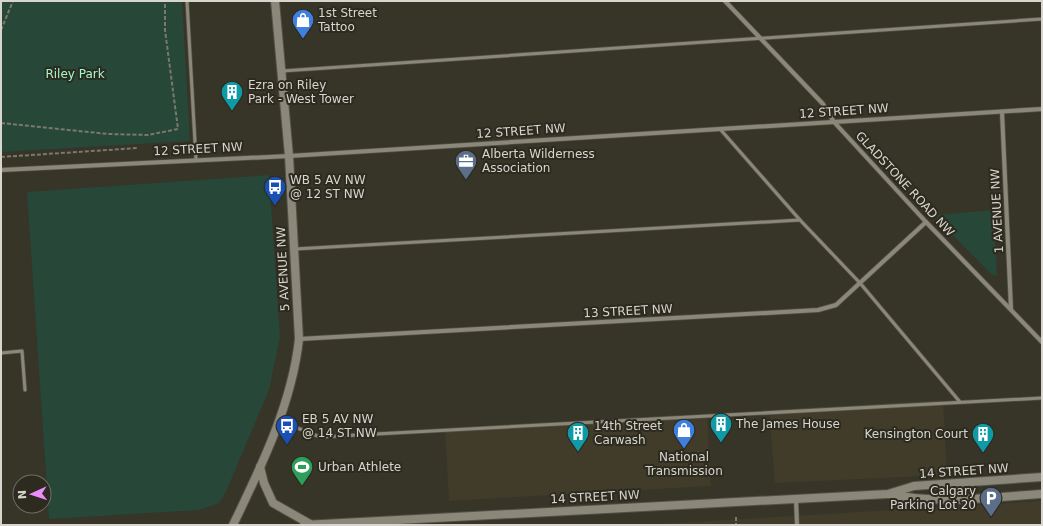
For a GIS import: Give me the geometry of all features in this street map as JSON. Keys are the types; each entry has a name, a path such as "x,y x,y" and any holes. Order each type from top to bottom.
{"main road":[{"name":"5 AVENUE NW","path":"233,525 260,467 278,420 296,363 299,339 288,156 275,1"},
{"path":"260,467 264,483 273,503 311,524"},
{"name":"14 STREET NW","path":"304,525 888,494 914,486 1042,477"},
{"name":"14 STREET NW","path":"888,494 914,500 1042,494"}],"street":[{"name":"GLADSTONE ROAD NW","path":"725,1 762,38 823,104 834,122 926,222 1042,342"},
{"name":"12 STREET NW","path":"1,170 288,156 1042,109"},
{"name":"1 AVENUE NW","path":"1002,112 1011,309"},
{"name":"13 STREET NW","path":"299,339 818,310 836,305 926,222"},
{"path":"796,499 797,525"}],"lane":[{"path":"187,1 196,160"},
{"path":"280,71 1042,19"},
{"path":"720,129 800,220 860,283 960,402"},
{"path":"294,249 800,220"},
{"path":"1,353 22,351 25,390"},
{"path":"278,420 320,437 1042,398"}],"path":[{"path":"1,30 13,1"},
{"path":"1,122 108,134 148,135 178,129 165,30 164,1"},
{"path":"1,157 138,148"},
{"path":"736,517 736,525"}],"shaded area":[{"path":"943,400 947,475 775,483 769,410"},
{"path":"707,416 711,486 449,501 445,428"},
{"path":"1042,501 1042,525 659,524 809,515"}],"green space":[{"name":"Riley Park","path":"1,1 182,1 190,141 1,152"},
{"path":"269,175 280,337 269,390 225,494 219,503 199,510 49,519 49,514 52,514 52,474 46,474 27,192"},
{"path":"993,210 997,276 992,275 936,218 938,215"}],"place":[{"name":"1st Street Tattoo","path":"303,40"},
{"name":"Ezra on Riley Park - West Tower","path":"232,112"},
{"name":"Alberta Wilderness Association","path":"466,180"},
{"name":"WB 5 AV NW @ 12 ST NW","path":"275,206"},
{"name":"The James House","path":"721,444"},
{"name":"EB 5 AV NW @ 14 ST NW","path":"287,446"},
{"name":"National Transmission","path":"684,450"},
{"name":"14th Street Carwash","path":"578,452"},
{"name":"Kensington Court","path":"983,454"},
{"name":"Urban Athlete","path":"302,486"},
{"name":"Calgary Parking Lot 20","path":"991,518"}]}
